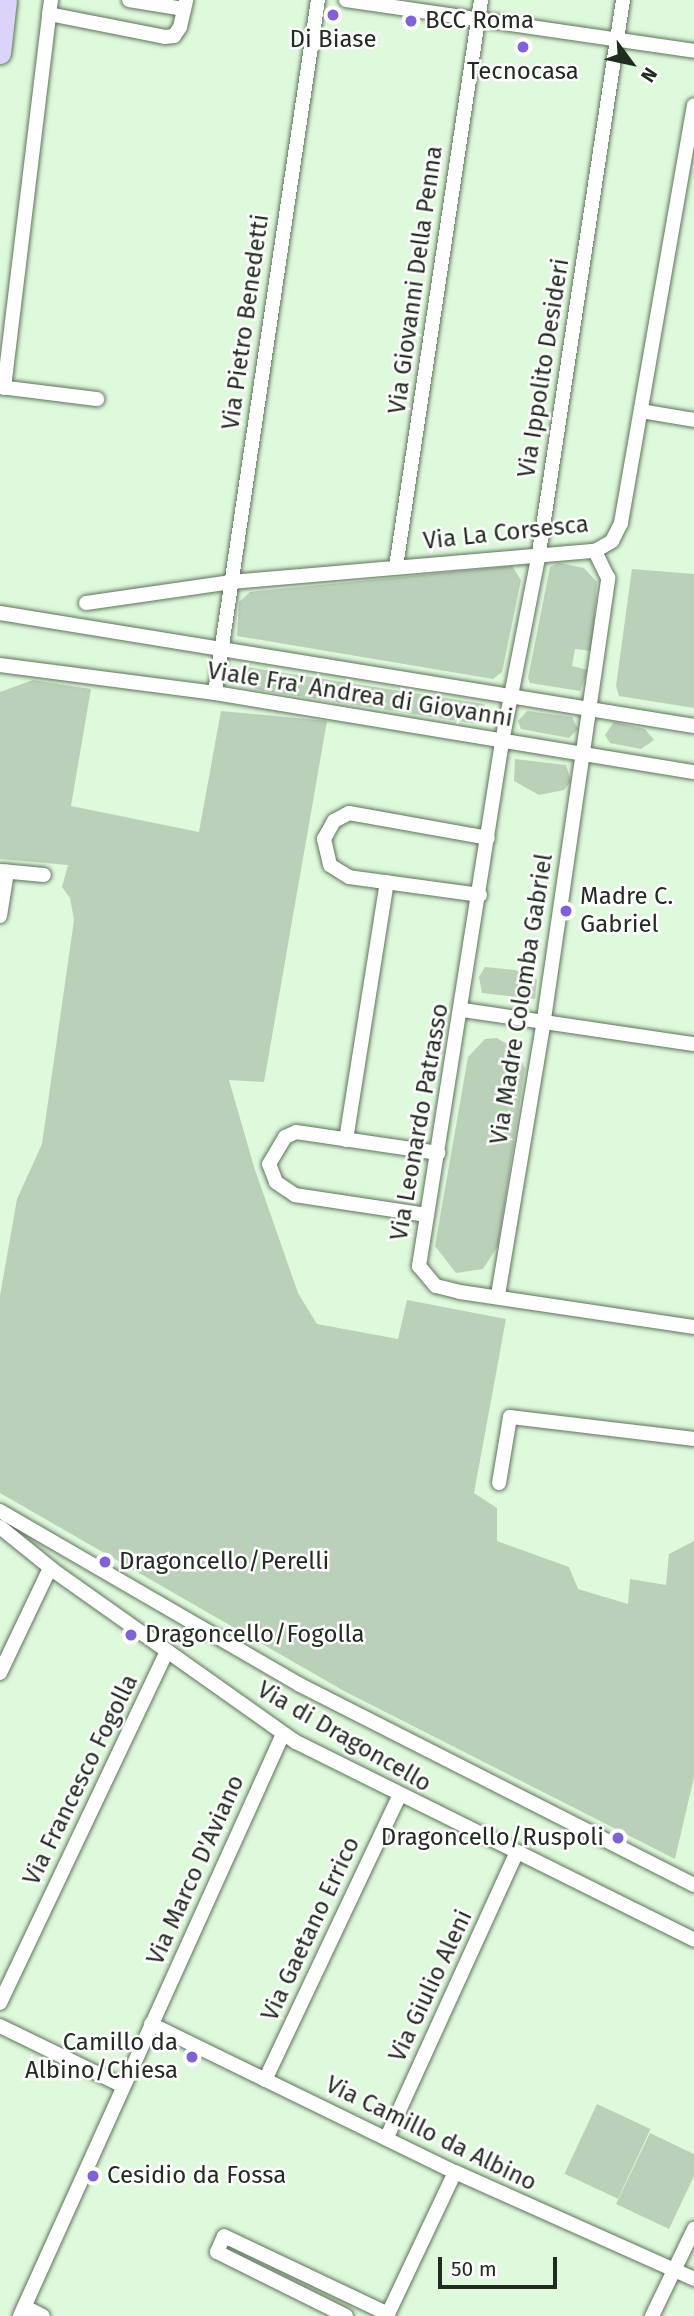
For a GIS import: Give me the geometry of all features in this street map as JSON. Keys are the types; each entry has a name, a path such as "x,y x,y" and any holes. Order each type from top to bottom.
{"main road":[{"path":"0,53 6,0"}],"street":[{"path":"97,399 2,388 50,7 165,37 177,32 185,4 129,0"},
{"name":"Via Pietro Benedetti","path":"215,693 318,0"},
{"path":"346,0 694,51"},
{"name":"Via Giovanni Della Penna","path":"396,567 481,0"},
{"name":"Via Ippolito Desideri","path":"502,742 539,553 623,0"},
{"name":"Via La Corsesca","path":"86,603 231,582 539,553 595,551 612,541 621,523 694,105"},
{"path":"641,411 694,420"},
{"name":"Via Madre Colomba Gabriel","path":"498,1295 544,1019 580,754 608,578 595,551"},
{"name":"Viale Fra' Andrea di Giovanni","path":"0,602 25,616"},
{"name":"Viale Fra' Andrea di Giovanni","path":"0,613 223,652 510,694 694,726"},
{"name":"Viale Fra' Andrea di Giovanni","path":"0,665 215,693 694,772"},
{"name":"Viale Fra' Andrea di Giovanni","path":"0,675 18,669"},
{"name":"Via Leonardo Patrasso","path":"502,742 463,1010 419,1266 436,1286 694,1327"},
{"path":"480,894 349,877 330,865 324,839 334,821 349,813 488,838"},
{"path":"0,916 3,871 44,874"},
{"path":"346,1140 387,882"},
{"path":"463,1010 544,1019 694,1044"},
{"path":"427,1214 295,1195 271,1173 273,1154 285,1137 296,1132 438,1153"},
{"path":"499,1483 510,1417 694,1439"},
{"name":"Via di Dragoncello","path":"0,1511 290,1680 694,1885"},
{"name":"Via di Dragoncello","path":"0,1527 50,1568 283,1734 399,1797 694,1940"},
{"path":"0,1672 50,1568"},
{"name":"Via Francesco Fogolla","path":"0,2003 167,1653"},
{"name":"Via Marco D'Aviano","path":"22,2311 283,1734"},
{"name":"Via Gaetano Errico","path":"265,2080 399,1797"},
{"name":"Via Giulio Aleni","path":"387,2137 516,1854"},
{"name":"Via Camillo da Albino","path":"151,2024 456,2172 694,2279"},
{"path":"0,2026 122,2086"},
{"path":"346,2316 217,2252 224,2236 387,2315 456,2172"},
{"path":"652,2316 694,2230"},
{"path":"22,2311 43,2316"}],"green space":[{"path":"559,563 584,568 597,582 592,651 575,649 572,666 588,670 580,691 530,683 528,678 550,567"},
{"path":"512,566 521,580 502,672 493,679 237,636 239,602 250,592"},
{"path":"632,569 694,574 694,708 619,696 616,686"},
{"path":"246,667 484,704 490,719 477,724 259,690 240,682 237,674"},
{"path":"33,680 91,689 71,806 199,832 221,711 327,721 264,1082 229,1080 254,1167 298,1293 317,1324 398,1339 407,1300 506,1319 474,1493 497,1508 497,1541 569,1567 578,1589 628,1604 630,1579 666,1585 669,1554 694,1541 694,1777 675,1859 344,1691 0,1493 0,1296 17,1199 42,1144 74,920 70,898 62,887 68,865 0,859 0,692"},
{"path":"527,711 572,717 578,729 569,738 521,729 518,721"},
{"path":"614,722 645,729 654,740 641,749 610,743 605,735"},
{"path":"515,759 566,765 571,781 564,790 539,795 514,781"},
{"path":"485,967 515,970 537,979 535,999 482,993 479,977"},
{"path":"497,1038 518,1051 525,1069 498,1246 483,1269 456,1273 435,1246 468,1057 485,1039"},
{"path":"597,2104 650,2129 618,2199 564,2174"},
{"path":"650,2133 694,2154 694,2176 669,2229 616,2204"}],"place":[{"name":"Di Biase","path":"333,15"},
{"name":"BCC Roma","path":"411,21"},
{"name":"Tecnocasa","path":"523,47"},
{"name":"Madre C. Gabriel","path":"566,911"},
{"name":"Dragoncello/Perelli","path":"105,1562"},
{"name":"Dragoncello/Fogolla","path":"131,1635"},
{"name":"Dragoncello/Ruspoli","path":"618,1838"},
{"name":"Camillo da Albino/Chiesa","path":"192,2057"},
{"name":"Cesidio da Fossa","path":"93,2176"}]}
